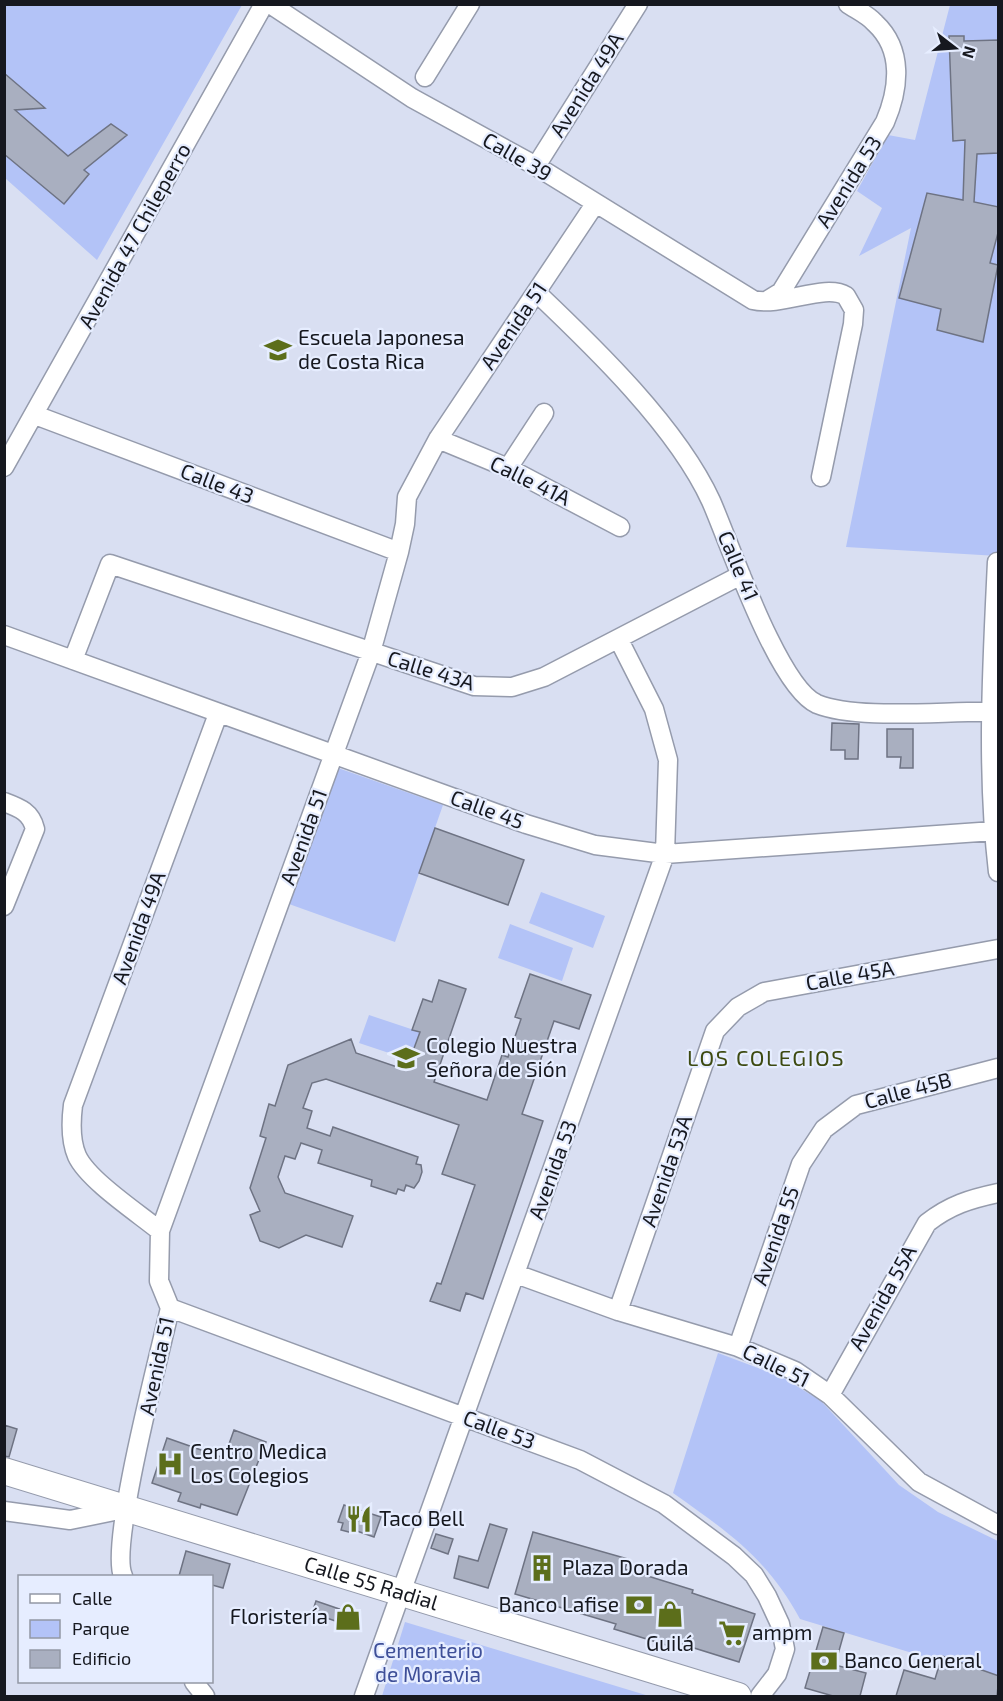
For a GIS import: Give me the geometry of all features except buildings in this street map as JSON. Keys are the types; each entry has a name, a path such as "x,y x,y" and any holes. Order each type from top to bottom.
{"main road":[{"name":"Calle 55 Radial","path":"4,1471 738,1696"}],"street":[{"name":"Avenida 47 Chileperro","path":"4,467 9,447 35,415 264,4"},
{"name":"Calle 39","path":"270,4 412,98 536,166 753,300 788,301 830,290 846,296 852,305 853,324 821,477"},
{"name":"Avenida 49A","path":"536,166 638,4"},
{"name":"Avenida 53","path":"768,300 781,292 885,122 895,99 897,75 894,50 876,23 848,4"},
{"path":"425,77 466,6"},
{"name":"Avenida 51","path":"122,1575 120,1570 120,1545 126,1509 170,1308 159,1281 160,1231 370,652 399,552 405,524 407,497 438,439 596,204"},
{"name":"Calle 41","path":"536,292 612,368 690,464 710,500 741,575 783,665 799,691 815,703 833,709 859,712 994,712"},
{"path":"508,468 544,413"},
{"name":"Calle 43","path":"35,415 399,552"},
{"name":"Calle 41A","path":"438,439 508,468 620,527"},
{"path":"997,562 993,831 999,872"},
{"name":"Calle 43A","path":"73,660 110,564 474,686 512,687 544,677 741,575"},
{"name":"Calle 45","path":"4,635 536,827 595,845 665,854 993,831"},
{"name":"Avenida 53","path":"364,1696 665,854 668,760 654,709 619,640"},
{"name":"Avenida 49A","path":"160,1231 88,1172 76,1155 71,1123 73,1104 218,714"},
{"path":"4,802 24,810 32,818 35,829 4,906"},
{"name":"Calle 45A","path":"715,1031 738,1007 764,992 999,949"},
{"name":"Avenida 53A","path":"618,1311 715,1031"},
{"name":"Calle 45B","path":"824,1129 856,1105 999,1068"},
{"name":"Avenida 55","path":"738,1347 801,1164 824,1129"},
{"name":"Avenida 55A","path":"830,1395 913,1244 927,1223 946,1208 963,1200 999,1193"},
{"name":"Calle 51","path":"516,1274 618,1311 738,1347 795,1371 830,1395 919,1482 999,1525"},
{"name":"Calle 53","path":"170,1308 580,1460 664,1504 734,1556 754,1575 780,1624 785,1649 777,1674 760,1696"},
{"path":"4,1511 70,1520 126,1509"},
{"path":"195,1683 205,1696"}],"green space":[{"path":"5,5 242,5 97,260 5,178"},
{"path":"950,5 998,5 998,556 846,547 911,228 859,256 882,208 857,191 888,135 915,140"},
{"path":"338,768 443,805 395,942 289,904"},
{"path":"541,892 605,916 593,948 529,923"},
{"path":"510,924 573,948 562,981 498,958"},
{"path":"369,1015 420,1032 410,1060 359,1043"},
{"path":"718,1353 782,1377 821,1401 899,1485 938,1512 998,1541 998,1679 800,1619 774,1579 745,1548 673,1493"},
{"name":"Cementerio de Moravia","path":"405,1622 649,1696 382,1696"}],"place":[{"name":"Escuela Japonesa de Costa Rica","path":"278,350"},
{"name":"Colegio Nuestra Señora de Sión","path":"406,1058"},
{"name":"Centro Medica Los Colegios","path":"170,1464"},
{"name":"Taco Bell","path":"359,1519"},
{"name":"Plaza Dorada","path":"542,1568"},
{"name":"Banco Lafise","path":"639,1605"},
{"name":"Guilá","path":"670,1614"},
{"name":"Floristería","path":"348,1617"},
{"name":"ampm","path":"732,1633"},
{"name":"Banco General","path":"824,1661"}],"district":[{"name":"LOS COLEGIOS","path":"766,1058"}]}
